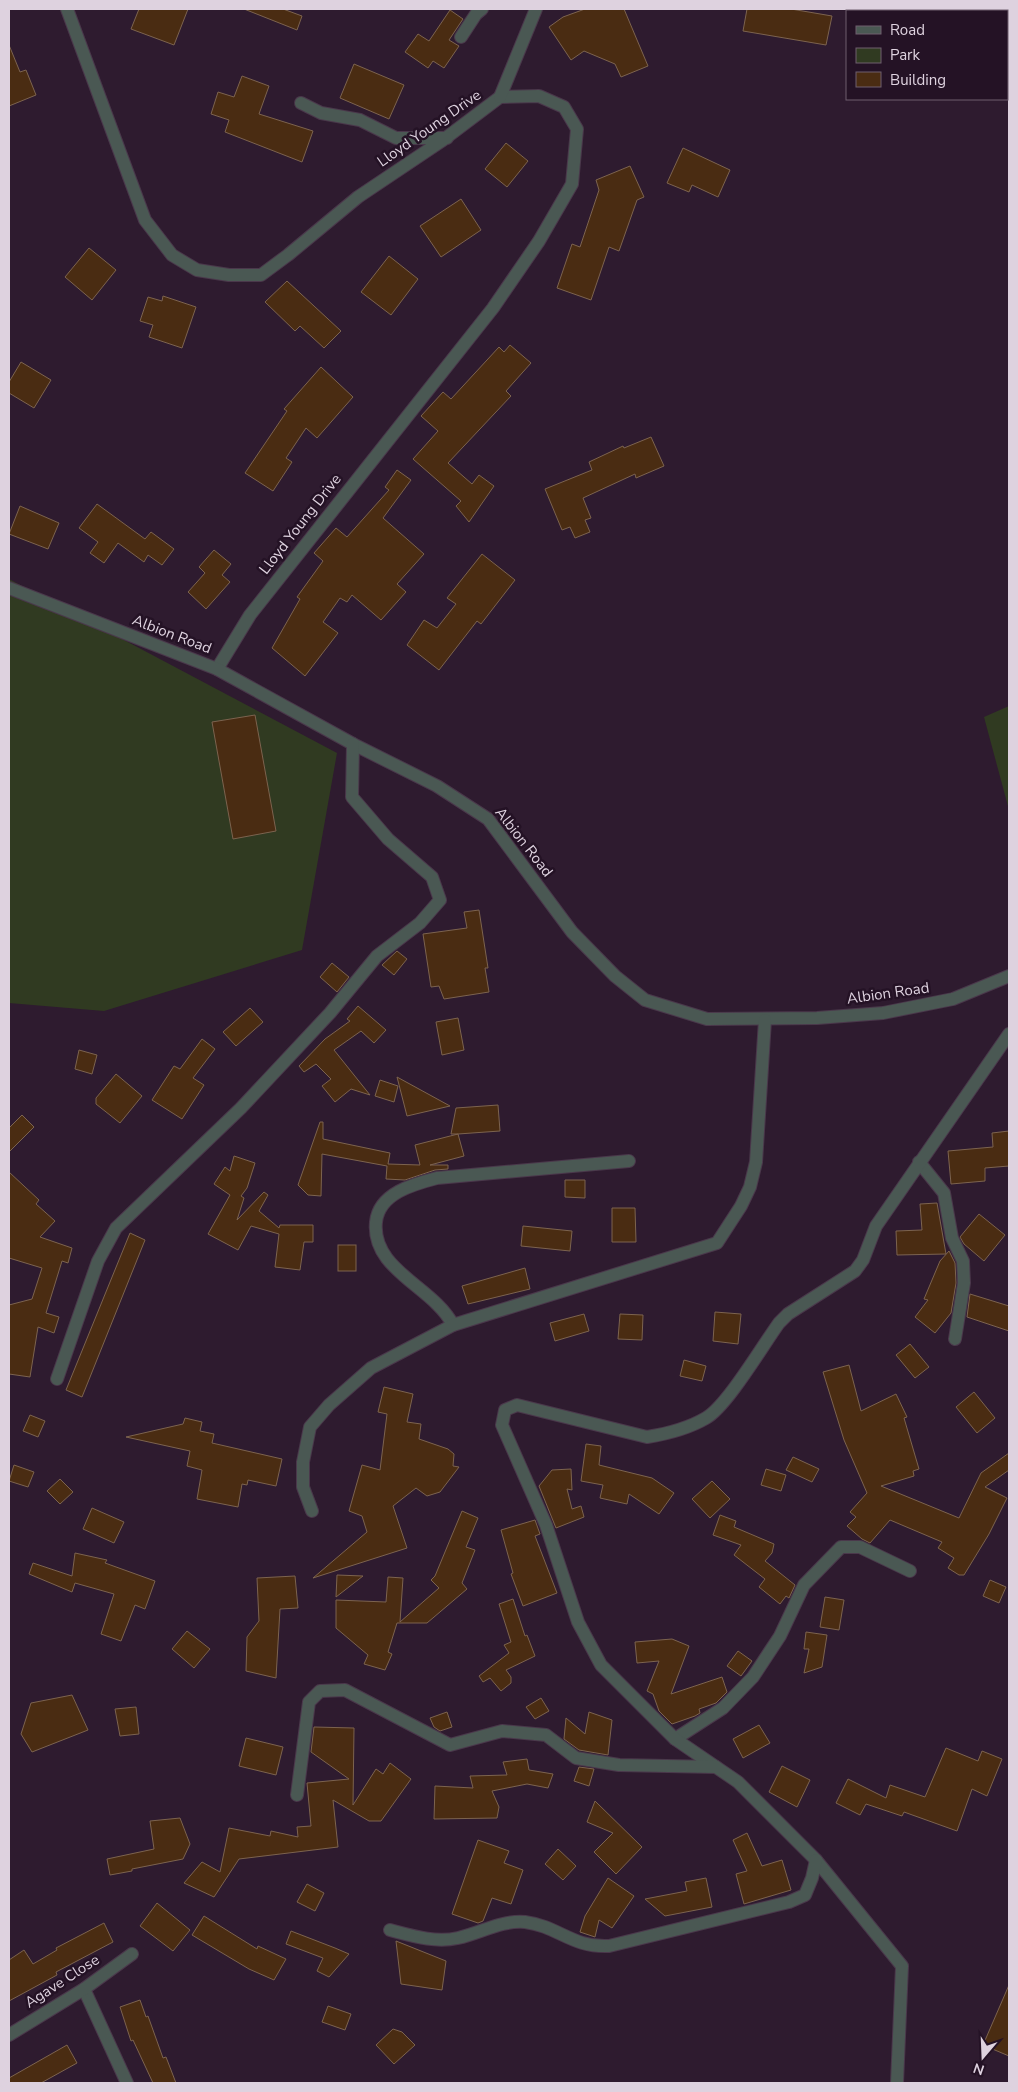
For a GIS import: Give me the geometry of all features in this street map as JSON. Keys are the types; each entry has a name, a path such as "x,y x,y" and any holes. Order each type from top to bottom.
{"street":[{"name":"Lloyd Young Drive","path":"67,9 145,220 172,255 197,270 229,275 261,274 288,256 358,197 447,138 500,97 539,96 564,106 577,129 572,184 538,241 493,308 250,615 217,669"},
{"path":"461,37 476,14 482,9"},
{"path":"500,97 536,9"},
{"path":"301,103 321,113 360,120 396,138 447,138"},
{"name":"Albion Road","path":"9,588 217,669 353,744 437,786 488,819 572,932 615,976 645,1000 707,1019 765,1020 883,1013 953,1000 1009,976"},
{"path":"57,1379 98,1261 116,1228 241,1108 330,1013 376,956 420,924 440,900 432,876 388,839 352,797 353,744"},
{"path":"312,1511 303,1487 304,1462 310,1427 329,1405 371,1368 452,1325 717,1243 741,1206 750,1187 756,1162 765,1020"},
{"path":"897,2083 902,1966 816,1860 738,1782 675,1739 601,1665 578,1622 546,1525 502,1425 505,1410 517,1405 647,1437 661,1435 707,1418 721,1406 779,1323 788,1314 854,1271 863,1260 876,1226 1009,1034"},
{"path":"452,1325 440,1306 397,1270 380,1249 375,1233 376,1218 381,1206 391,1196 412,1185 438,1178 629,1161"},
{"path":"920,1162 944,1193 952,1238 963,1260 964,1283 955,1338"},
{"path":"675,1739 723,1708 754,1677 780,1636 804,1585 841,1547 860,1547 910,1571"},
{"path":"297,1795 309,1702 320,1691 345,1690 450,1746 502,1731 546,1735 576,1758 619,1764 716,1767"},
{"path":"390,1930 433,1939 458,1938 505,1922 526,1922 549,1928 574,1941 592,1947 609,1946 789,1902 805,1895 812,1878 816,1860"},
{"name":"Agave Close","path":"9,2035 84,1989 132,1954"},
{"path":"84,1989 127,2083"}],"green space":[{"path":"9,579 337,753 302,950 104,1011 9,1003"},
{"path":"1009,706 1009,810 984,717"}],"building":[{"path":"139,9 188,9 174,45 131,29"},
{"path":"244,9 283,9 302,16 297,30"},
{"path":"585,9 624,9 648,66 621,77 615,64 584,51 571,60 549,27 563,17"},
{"path":"747,9 791,9 832,16 826,45 743,31"},
{"path":"450,10 463,19 449,40 459,46 444,68 433,61 428,68 405,52 418,34 429,41"},
{"path":"9,45 20,72 26,70 36,95 9,106"},
{"path":"354,64 404,85 389,119 340,98"},
{"path":"242,76 269,86 259,114 313,131 302,162 225,132 229,120 211,114 218,92 234,97"},
{"path":"506,143 528,161 507,187 485,169"},
{"path":"683,148 730,170 718,197 692,185 689,192 667,183"},
{"path":"630,166 644,197 637,200 619,251 609,247 591,300 557,288 572,244 580,247 599,190 596,180"},
{"path":"461,199 481,230 441,257 420,226"},
{"path":"89,248 116,270 92,300 65,277"},
{"path":"389,256 418,279 391,315 361,292"},
{"path":"287,281 341,331 324,348 300,326 295,331 265,302"},
{"path":"163,296 196,307 182,348 149,337 153,325 140,321 148,297 162,301"},
{"path":"510,345 531,363 506,391 511,396 448,463 472,484 479,475 494,486 469,522 456,506 461,501 413,459 438,431 421,416 443,392 451,399 499,347 504,352"},
{"path":"21,362 51,380 34,408 9,393 9,382"},
{"path":"321,367 353,397 317,438 306,428 286,458 292,462 273,491 245,473 287,411 284,409"},
{"path":"651,437 664,466 636,478 635,474 583,498 591,518 585,520 590,532 575,538 570,527 562,530 545,489 592,470 589,462 623,446 624,448"},
{"path":"397,470 411,480 383,518 424,554 397,584 406,592 381,620 352,595 347,602 340,598 323,622 338,633 305,676 272,648 300,599 297,597 323,561 314,553 336,528 347,537 389,490 385,487"},
{"path":"97,504 145,539 151,532 174,549 162,565 148,555 144,562 118,543 104,563 90,553 98,542 79,528"},
{"path":"20,506 59,523 48,549 9,534"},
{"path":"214,550 231,564 222,575 230,582 206,609 188,592 205,573 199,567"},
{"path":"482,554 515,580 481,624 477,621 439,670 407,645 424,620 437,628 456,604 447,598"},
{"path":"255,715 276,831 233,839 212,722"},
{"path":"479,910 488,968 485,968 489,992 444,999 439,986 431,987 423,934 467,928 464,912"},
{"path":"397,951 407,959 394,975 382,965"},
{"path":"332,963 349,977 337,992 320,977"},
{"path":"358,1006 386,1030 374,1043 361,1031 334,1050 370,1095 351,1089 335,1102 322,1086 331,1079 316,1064 304,1072 299,1066 325,1039 350,1021 347,1019"},
{"path":"250,1008 263,1022 236,1046 223,1032"},
{"path":"458,1018 464,1050 442,1055 436,1022"},
{"path":"202,1039 215,1049 193,1078 204,1085 182,1119 152,1100 174,1066 180,1069"},
{"path":"79,1050 97,1055 92,1074 75,1069"},
{"path":"116,1074 142,1096 120,1123 96,1104 96,1098"},
{"path":"397,1077 450,1106 407,1116"},
{"path":"380,1080 398,1086 394,1102 375,1096"},
{"path":"498,1105 500,1131 451,1134 456,1108"},
{"path":"22,1115 34,1127 9,1152 9,1128"},
{"path":"320,1122 323,1122 323,1139 390,1153 388,1164 420,1165 415,1145 458,1134 464,1156 430,1165 448,1165 448,1169 435,1170 405,1180 386,1179 387,1166 322,1154 321,1196 308,1195 298,1185"},
{"path":"1009,1131 1009,1166 985,1168 985,1181 951,1184 948,1151 993,1147 992,1133"},
{"path":"234,1156 255,1163 247,1188 241,1196 244,1198 237,1220 264,1192 268,1195 259,1211 279,1228 280,1225 313,1225 313,1242 304,1242 300,1270 275,1267 279,1234 251,1226 238,1250 208,1234 230,1195 214,1184 225,1167 230,1171"},
{"path":"9,1172 39,1200 36,1204 55,1221 40,1237 72,1248 68,1263 62,1261 46,1313 59,1317 54,1333 38,1327 30,1377 9,1374 9,1305 32,1299 42,1268 9,1258"},
{"path":"565,1180 585,1180 585,1198 565,1197"},
{"path":"937,1203 946,1254 897,1255 896,1231 922,1230 920,1204"},
{"path":"612,1208 635,1208 636,1242 612,1242"},
{"path":"979,1214 1005,1235 984,1261 964,1244 960,1237"},
{"path":"523,1226 572,1231 570,1251 521,1246"},
{"path":"130,1233 145,1240 82,1397 66,1390"},
{"path":"338,1245 356,1245 356,1271 338,1271"},
{"path":"949,1251 955,1263 956,1283 951,1313 935,1333 915,1317 928,1300 924,1299 940,1261"},
{"path":"525,1268 530,1289 468,1304 462,1286"},
{"path":"970,1294 1009,1306 1009,1331 967,1317"},
{"path":"715,1312 741,1314 738,1344 713,1341"},
{"path":"584,1314 589,1331 555,1341 550,1323"},
{"path":"620,1314 643,1315 642,1340 618,1339"},
{"path":"910,1344 929,1367 915,1378 896,1355"},
{"path":"684,1360 706,1366 702,1381 680,1376"},
{"path":"849,1365 861,1411 896,1394 907,1417 904,1418 919,1469 913,1471 914,1476 881,1486 959,1518 981,1473 1009,1453 1009,1470 985,1487 1007,1498 989,1534 964,1575 959,1575 948,1568 954,1558 938,1548 942,1542 890,1520 870,1543 862,1539 847,1526 856,1517 850,1512 867,1493 844,1440 823,1372"},
{"path":"384,1387 413,1394 407,1422 421,1424 419,1439 448,1449 454,1454 453,1466 459,1467 440,1492 427,1496 416,1488 393,1506 407,1548 313,1578 367,1532 362,1516 349,1511 362,1465 380,1470 387,1414 378,1412"},
{"path":"974,1392 995,1418 977,1433 956,1407"},
{"path":"30,1415 45,1421 38,1437 23,1431"},
{"path":"185,1418 202,1422 200,1431 214,1434 212,1443 282,1459 276,1486 248,1480 247,1485 242,1484 238,1507 197,1499 202,1470 187,1466 190,1451 126,1437 183,1424"},
{"path":"586,1444 601,1446 599,1465 652,1478 674,1493 659,1514 629,1494 627,1504 600,1498 603,1485 581,1481"},
{"path":"793,1457 819,1469 812,1482 786,1470"},
{"path":"14,1465 34,1472 28,1487 9,1481"},
{"path":"571,1469 572,1490 567,1489 572,1509 581,1506 584,1517 556,1528 539,1486 552,1470"},
{"path":"766,1469 786,1475 781,1491 761,1485"},
{"path":"60,1479 73,1492 60,1504 47,1491"},
{"path":"712,1481 730,1499 710,1518 692,1499"},
{"path":"92,1508 124,1522 114,1543 83,1529"},
{"path":"462,1511 478,1518 466,1547 475,1550 462,1583 467,1589 427,1623 397,1623 388,1652 392,1654 385,1670 364,1664 368,1655 336,1628 336,1600 386,1602 388,1577 403,1578 400,1622 439,1588 431,1580 435,1576"},
{"path":"720,1515 736,1521 734,1527 774,1544 772,1553 765,1561 795,1585 789,1598 786,1596 780,1604 759,1587 765,1579 734,1555 741,1545 713,1535"},
{"path":"535,1520 540,1534 535,1536 557,1593 523,1606 511,1574 513,1573 501,1530"},
{"path":"75,1553 107,1560 105,1563 155,1581 145,1609 135,1605 121,1641 101,1634 114,1594 75,1583 72,1592 29,1574 33,1563 72,1576"},
{"path":"337,1575 363,1576 336,1597"},
{"path":"295,1576 298,1608 280,1609 276,1678 246,1671 247,1637 259,1621 257,1578"},
{"path":"990,1580 1006,1587 999,1603 983,1596"},
{"path":"825,1597 844,1600 839,1630 820,1627"},
{"path":"513,1599 525,1636 527,1635 535,1656 506,1670 511,1677 511,1683 501,1691 490,1678 483,1682 479,1676 509,1653 504,1645 511,1642 499,1604"},
{"path":"187,1631 210,1649 194,1668 172,1649"},
{"path":"806,1632 827,1635 822,1667 804,1673 809,1649 804,1649"},
{"path":"672,1639 689,1646 671,1694 722,1677 727,1692 716,1703 699,1709 700,1713 695,1716 672,1724 659,1711 653,1694 647,1691 659,1661 637,1663 635,1642"},
{"path":"738,1651 752,1661 741,1676 727,1666"},
{"path":"72,1695 88,1730 32,1752 21,1734 31,1703"},
{"path":"541,1698 549,1711 535,1719 526,1707"},
{"path":"136,1707 139,1734 120,1736 115,1709"},
{"path":"447,1712 452,1727 440,1731 434,1727 430,1718"},
{"path":"589,1712 612,1720 608,1755 579,1750 564,1739 566,1718 585,1734"},
{"path":"759,1725 770,1743 743,1758 733,1739"},
{"path":"314,1727 354,1728 353,1805 376,1769 383,1774 390,1763 411,1779 381,1821 369,1821 333,1800 338,1847 239,1859 214,1897 184,1883 202,1862 220,1872 229,1828 270,1836 271,1831 298,1837 297,1827 311,1826 307,1783 349,1779 311,1752"},
{"path":"246,1738 283,1747 276,1775 239,1766"},
{"path":"946,1748 978,1761 982,1751 1002,1759 987,1796 972,1789 957,1831 904,1812 902,1816 866,1804 860,1815 836,1803 848,1779 886,1798 890,1785 925,1797"},
{"path":"527,1759 529,1770 553,1774 548,1788 527,1784 492,1791 499,1807 497,1818 434,1819 435,1786 473,1788 470,1776 507,1775 503,1762"},
{"path":"782,1766 810,1780 797,1807 769,1792"},
{"path":"579,1767 594,1769 589,1786 574,1781"},
{"path":"595,1801 642,1847 616,1874 594,1852 613,1833 587,1822"},
{"path":"180,1818 190,1844 183,1859 110,1875 107,1859 154,1849 150,1821"},
{"path":"747,1833 762,1866 782,1860 791,1890 744,1904 736,1874 747,1871 733,1840"},
{"path":"478,1840 509,1851 504,1863 523,1870 511,1904 492,1898 483,1921 478,1923 452,1914"},
{"path":"558,1849 576,1866 563,1880 545,1864"},
{"path":"608,1878 634,1896 612,1928 599,1920 595,1937 580,1932 585,1916"},
{"path":"706,1878 712,1907 665,1916 645,1899 687,1891 685,1882"},
{"path":"307,1884 324,1893 315,1911 297,1902"},
{"path":"157,1903 190,1930 173,1951 140,1926"},
{"path":"204,1916 257,1949 258,1946 286,1959 274,1980 249,1969 192,1935"},
{"path":"104,1923 113,1942 56,1972 57,1975 9,2001 9,1960 24,1950 33,1964 57,1950 56,1948"},
{"path":"291,1931 349,1954 329,1977 317,1971 323,1958 286,1944"},
{"path":"396,1941 446,1961 442,1990 401,1984"},
{"path":"1009,1985 1009,2056 983,2045"},
{"path":"140,2000 146,2017 148,2016 163,2058 166,2057 176,2083 153,2083 133,2040 131,2041 120,2007"},
{"path":"328,2006 351,2014 345,2030 322,2022"},
{"path":"393,2029 402,2032 415,2045 394,2064 376,2045"},
{"path":"67,2045 77,2063 41,2083 9,2083 9,2078"}]}
